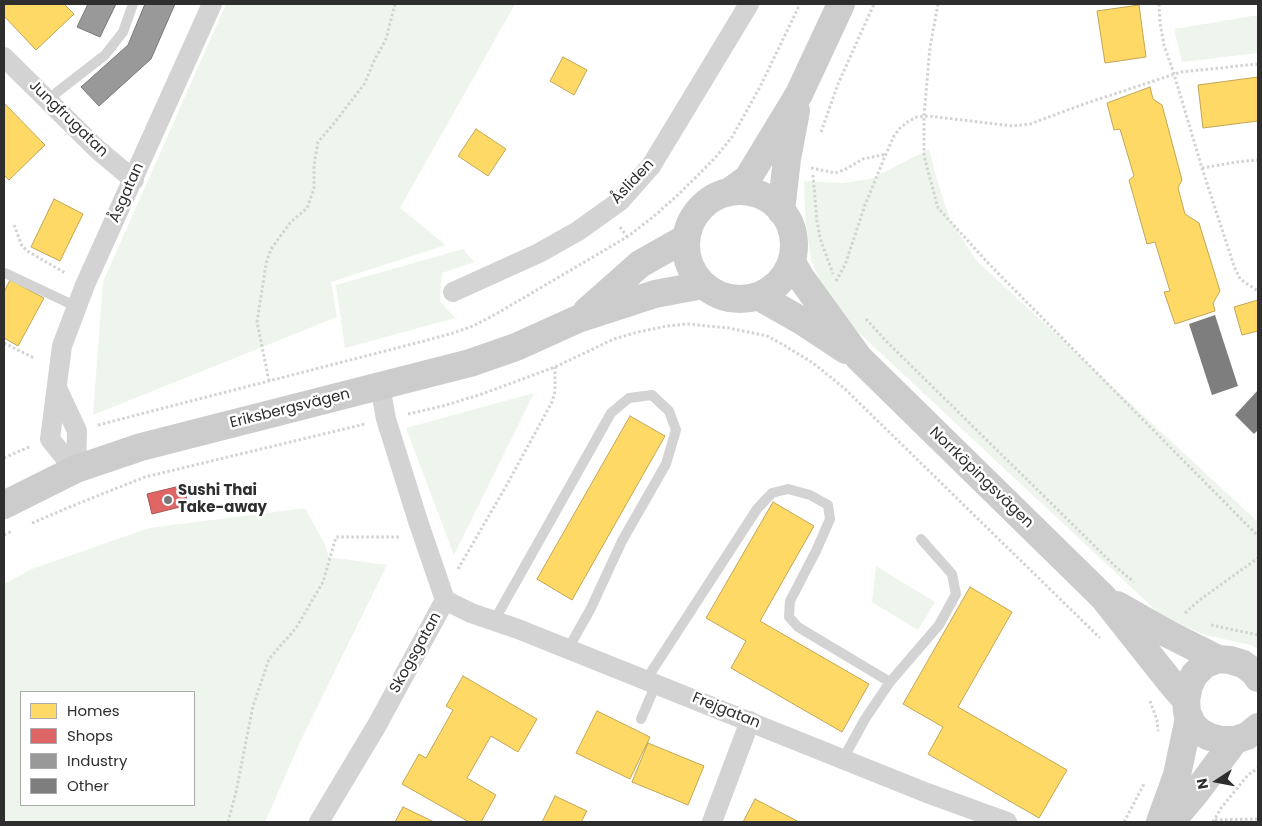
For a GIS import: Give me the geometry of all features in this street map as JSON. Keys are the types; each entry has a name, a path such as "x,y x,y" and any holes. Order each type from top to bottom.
{"main road":[{"path":"729,192 748,178 799,94 841,4"},
{"path":"781,210 799,94"},
{"path":"745,190 772,202 781,210 788,222 793,249 792,262 778,284 770,291 758,296 742,298 713,292 703,285 690,265 686,238 690,224 697,212 706,203 716,196 745,190"},
{"name":"Eriksbergsvägen","path":"578,319 640,264 686,238"},
{"name":"Norrköpingsvägen","path":"792,262 801,278 859,358 1103,596 1172,684 1188,709 1192,724 1200,732 1222,740 1252,731"},
{"name":"Eriksbergsvägen","path":"4,505 76,469 148,445 470,363 516,347 578,319 655,294 703,285"},
{"name":"Norrköpingsvägen","path":"758,296 802,321 859,358"},
{"name":"Norrköpingsvägen","path":"1103,596 1168,634 1218,659 1243,664 1254,672 1258,678"},
{"path":"1160,822 1177,775 1188,709 1189,686 1194,674 1204,665 1218,659"},
{"path":"1171,822 1252,731"}],"street":[{"name":"Åsgatan","path":"76,469 50,439 62,346 85,285 212,4"},
{"name":"Åsliden","path":"453,292 539,253 578,231 620,200 651,166 749,4"},
{"name":"Jungfrugatan","path":"4,57 97,148 134,180"},
{"name":"Skogsgatan","path":"319,822 377,725 445,600 386,419 380,386"},
{"path":"57,388 77,431 76,469"},
{"name":"Frejgatan","path":"445,600 471,613 518,629 927,793 1007,822"},
{"path":"712,822 750,721"}],"lane":[{"path":"47,100 105,55 123,32 133,4"},
{"path":"5,273 77,307"},
{"path":"494,620 610,413 629,398 652,395 668,411 676,430 666,464 622,541 591,608 568,649"},
{"path":"641,718 651,682 757,509 772,493 788,489 810,495 828,505 830,520 790,601 789,617 798,627 890,682"},
{"path":"843,759 865,719 890,682 939,625 956,594 952,574 921,539"}],"path":[{"path":"268,381 257,322 270,249 290,224 307,208 314,190 314,165 318,142 336,122 365,83 386,39 396,4"},
{"path":"819,139 838,84 874,4"},
{"path":"938,4 930,47 924,116 924,156 938,208 989,264 1258,536"},
{"path":"1159,4 1164,45 1234,266 1240,279 1258,291"},
{"path":"814,162 816,222 829,266 836,281 845,265 865,205 894,136 909,121 924,116 1013,126 1030,124 1181,72 1258,64"},
{"path":"813,169 835,173 863,159 886,154"},
{"path":"1202,168 1258,160"},
{"path":"14,225 22,246 72,278"},
{"path":"862,315 1116,567 1139,586"},
{"path":"4,343 34,358"},
{"path":"782,344 812,363 844,388 1102,641"},
{"path":"445,600 455,575 552,402 555,392 555,367"},
{"path":"4,458 35,444"},
{"path":"228,822 236,792 253,706 269,659 296,628 323,582 336,537 424,537"},
{"path":"1188,618 1181,616 1201,599 1258,558"},
{"path":"1203,622 1258,635"},
{"path":"1148,698 1157,720 1159,739"},
{"path":"1258,768 1248,775 1220,808 1214,821 1258,819"},
{"path":"1124,822 1144,783"}],"shaded area":[{"path":"226,4 515,4 400,208 446,245 331,282 337,317 93,415 103,282"},
{"path":"1258,15 1258,53 1182,62 1174,29"},
{"path":"929,149 950,220 976,260 1258,522 1258,650 1251,645 1205,635 1163,617 842,317 823,289 811,259 805,216 804,181 843,183 871,179"},
{"path":"463,249 474,262 442,273 440,301 455,318 345,348 336,285"},
{"path":"534,393 454,555 406,428"},
{"path":"305,508 324,543 329,557 387,565 300,742 265,822 4,822 4,584 32,569 149,528"},
{"path":"876,566 935,602 918,630 872,602"}],"building: Homes":[{"path":"4,4 64,4 74,14 36,50 4,16"},
{"path":"1139,5 1146,57 1105,63 1097,11"},
{"path":"563,57 587,70 574,95 550,81"},
{"path":"1258,77 1258,121 1203,128 1198,85"},
{"path":"1150,87 1153,99 1162,105 1182,180 1178,188 1185,214 1199,223 1220,291 1213,303 1215,311 1175,324 1164,292 1170,291 1155,242 1147,244 1129,180 1134,176 1120,129 1114,130 1107,103"},
{"path":"4,103 45,145 9,180 4,175"},
{"path":"476,129 506,149 488,176 458,156"},
{"path":"54,199 83,214 60,261 31,247"},
{"path":"10,280 44,298 18,346 4,338 4,292"},
{"path":"1258,300 1258,331 1242,335 1234,307"},
{"path":"630,416 665,436 572,600 537,579"},
{"path":"773,502 814,526 760,621 869,684 842,732 731,668 746,641 706,618"},
{"path":"970,587 1012,612 958,707 1067,770 1039,818 928,754 943,727 903,704"},
{"path":"463,676 537,719 518,752 491,736 467,778 496,795 481,822 469,822 402,784 419,754 426,758 453,710 446,706"},
{"path":"597,711 650,737 630,779 576,753"},
{"path":"648,743 704,766 688,805 632,782"},
{"path":"555,796 587,811 581,822 542,822"},
{"path":"755,799 799,822 743,822"},
{"path":"403,807 434,822 395,822"}],"building: Shops":[{"name":"Sushi Thai Take-away","path":"184,485 188,505 152,514 147,494"}],"building: Industry":[{"path":"88,4 116,4 100,37 77,27"},
{"path":"145,4 175,4 151,59 99,106 81,87 128,45"}],"building: Other":[{"path":"1215,315 1238,386 1212,395 1189,324"},
{"path":"1258,390 1258,430 1254,434 1235,415"}],"place":[{"name":"Sushi Thai Take-away","path":"168,500"}]}
